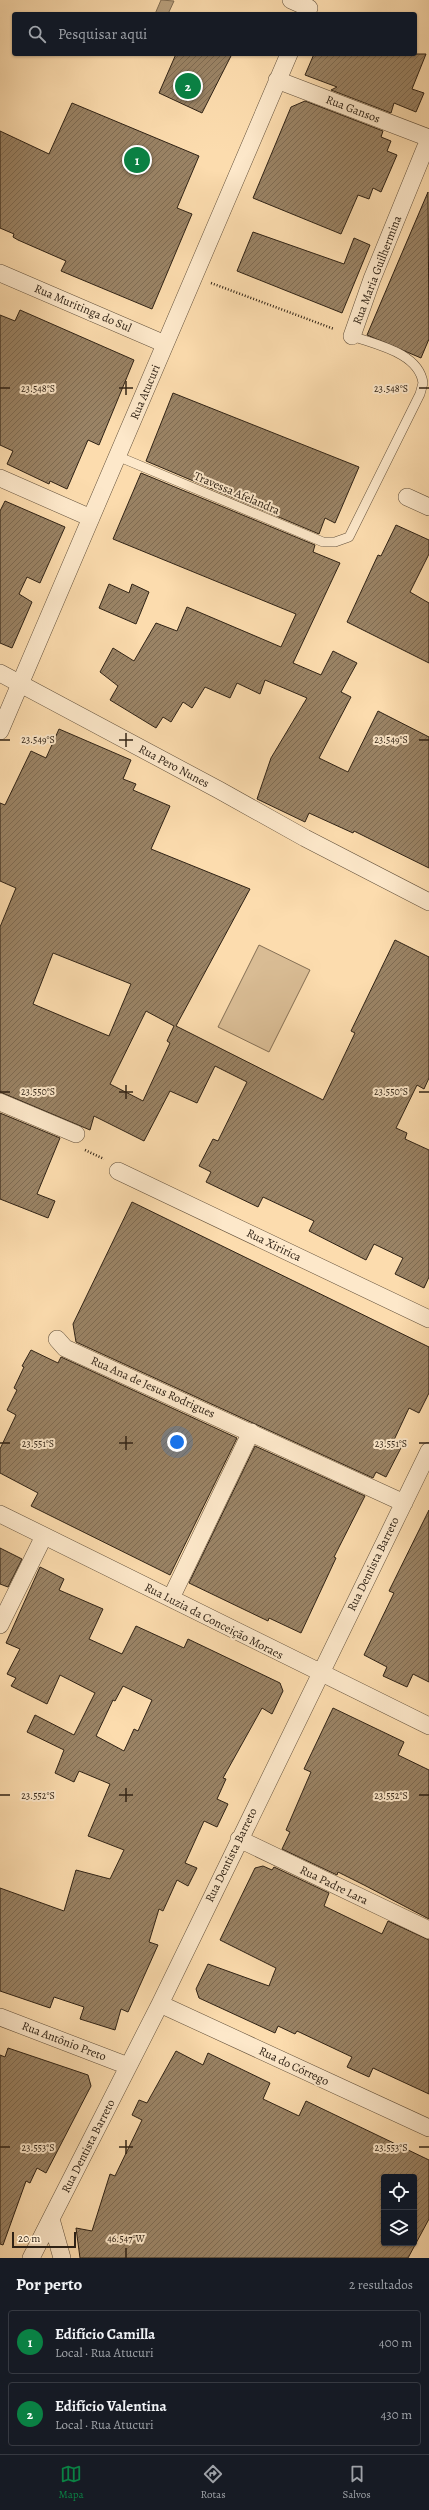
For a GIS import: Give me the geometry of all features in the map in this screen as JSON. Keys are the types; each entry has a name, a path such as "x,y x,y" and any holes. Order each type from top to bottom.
{"street":[{"path":"291,0 309,7"},
{"name":"Rua Atucuri","path":"0,731 288,56"},
{"name":"Rua Gansos","path":"277,80 429,138"},
{"name":"Rua Maria Guilhermina","path":"352,336 372,279 429,138"},
{"name":"Rua Muritinga do Sul","path":"0,273 165,344"},
{"path":"0,478 91,518"},
{"path":"407,497 429,507"},
{"name":"Rua Pero Nunes","path":"0,673 20,682 305,838 429,902"},
{"path":"0,1102 76,1134"},
{"name":"Rua Xiririca","path":"118,1170 429,1319"},
{"name":"Rua Ana de Jesus Rodrigues","path":"57,1339 65,1348 404,1503"},
{"path":"171,1598 251,1432"},
{"name":"Rua Dentista Barreto","path":"30,2258 160,2004 429,1451"},
{"name":"Rua Luzia da Conceição Moraes","path":"0,1514 171,1598 320,1674 429,1726"},
{"path":"0,1625 44,1536"},
{"name":"Rua Padre Lara","path":"239,1839 429,1930"},
{"name":"Rua do Córrego","path":"160,2004 429,2128"},
{"name":"Rua Antônio Preto","path":"0,2017 128,2066"},
{"path":"51,2219 62,2258"}],"lane":[{"name":"Rua Maria Guilhermina","path":"349,537 420,394 423,383 418,366 410,359 352,336"},
{"name":"Travessa Afelandra","path":"117,456 323,542 335,542 349,537"}],"path":[{"path":"194,276 352,336"},
{"path":"76,1134 85,1150 114,1164 118,1170"}],"shaded area":[{"path":"161,0 174,1 169,12 156,12"},
{"path":"259,945 310,970 269,1052 218,1027"}],"building":[{"path":"417,54 426,54 412,89 424,93 416,112 394,103 391,113 331,90 337,87 305,75 313,56 417,56"},
{"path":"175,56 231,56 202,113 159,93"},
{"path":"305,101 383,131 381,137 391,141 387,151 397,155 381,192 373,188 369,199 358,195 341,234 253,198 291,107"},
{"path":"72,103 199,156 177,208 192,214 152,309 61,271 66,261 18,240 13,237 14,234 0,228 0,131 49,154"},
{"path":"428,192 429,339 421,358 367,335"},
{"path":"253,232 344,264 354,238 370,245 342,313 237,271"},
{"path":"20,310 134,360 99,445 88,440 67,489 50,481 49,484 7,464 13,451 0,445 0,315 15,321"},
{"path":"173,393 359,467 335,523 325,518 319,534 146,461"},
{"path":"141,473 315,545 313,552 340,563 293,663 321,675 333,651 357,663 341,692 351,697 319,758 348,772 378,711 429,737 429,868 354,831 353,833 309,813 305,822 257,799 271,758 307,698 265,680 260,694 237,683 230,698 205,687 192,708 183,702 171,722 163,717 156,728 110,700 118,686 100,672 113,648 134,661 156,623 177,631 187,607 281,647 296,614 113,539"},
{"path":"5,501 65,527 40,583 27,577 19,594 32,602 12,648 0,643 0,511"},
{"path":"396,525 429,540 429,554 410,592 429,603 429,663 347,622 378,555 381,556"},
{"path":"109,584 129,593 132,584 149,592 136,624 99,608"},
{"path":"59,729 131,760 123,779 136,784 133,790 170,806 151,849 250,889 176,1026 323,1100 355,1033 351,1031 395,940 429,957 429,1078 424,1089 417,1085 396,1128 407,1133 405,1139 429,1150 429,1277 424,1288 395,1274 403,1258 374,1244 366,1260 309,1231 314,1221 263,1197 258,1207 206,1182 211,1172 199,1166 213,1139 218,1141 247,1082 215,1066 197,1103 170,1091 144,1141 94,1116 90,1130 0,1092 0,927 16,888 0,881 0,803 5,805 31,751 46,758","holes":["53,953 131,984 109,1036 33,1004","146,1011 174,1026 167,1041 170,1043 143,1101 110,1084"]},
{"path":"0,1113 60,1138 37,1194 55,1201 48,1218 0,1199"},
{"path":"132,1202 429,1347 429,1393 419,1413 409,1408 394,1440 403,1444 386,1477 376,1472 373,1478 76,1342 73,1324"},
{"path":"31,1350 58,1363 61,1357 237,1438 170,1575 31,1506 38,1493 0,1473 0,1449 16,1415 7,1410 17,1390 14,1388 24,1367 22,1366"},
{"path":"255,1446 365,1496 334,1557 336,1558 301,1633 269,1618 268,1621 189,1583"},
{"path":"429,1510 429,1682 413,1674 407,1687 383,1676 387,1667 364,1655 394,1593 389,1591"},
{"path":"0,1548 22,1559 8,1587 0,1584"},
{"path":"40,1567 64,1579 59,1590 103,1609 89,1639 122,1654 136,1626 184,1648 188,1639 280,1683 283,1691 272,1714 262,1708 223,1778 226,1779 217,1799 228,1804 217,1827 204,1821 185,1863 197,1868 188,1886 177,1880 163,1911 159,1909 149,1942 158,1945 128,2012 121,2009 115,2030 80,2019 84,2007 54,1997 50,2008 0,1991 0,1888 64,1911 76,1870 110,1879 124,1850 88,1836 110,1784 79,1771 74,1782 55,1773 64,1750 27,1732 35,1715 74,1735 95,1693 60,1675 47,1704 11,1686 16,1678 7,1674 20,1649 6,1643","holes":["123,1686 152,1700 138,1731 134,1729 124,1751 96,1736 113,1700 115,1701"]},
{"path":"333,1708 404,1742 398,1755 429,1770 429,1919 338,1872 337,1875 282,1849 290,1832 286,1830 311,1772 304,1769"},
{"path":"263,1866 272,1870 274,1867 329,1893 324,1906 382,1934 388,1921 429,1940 429,2094 373,2068 369,2077 347,2067 352,2057 297,2031 295,2034 278,2026 275,2033 199,1998 196,1989 208,1964 269,1986 276,1968 220,1940 255,1868"},
{"path":"8,2048 88,2075 91,2086 46,2173 37,2168 30,2183 26,2181 3,2245 0,2244 0,2055 5,2057"},
{"path":"176,2051 203,2065 208,2053 270,2083 263,2099 299,2116 306,2101 429,2160 429,2219 417,2241 417,2174 381,2174 381,2246 414,2246 408,2258 80,2258 76,2228 92,2231 110,2174 115,2176 142,2120 132,2115 139,2100 147,2103"}],"place":[{"name":"Edifício Valentina","path":"188,86"},
{"name":"Edifício Camilla","path":"137,160"}]}
